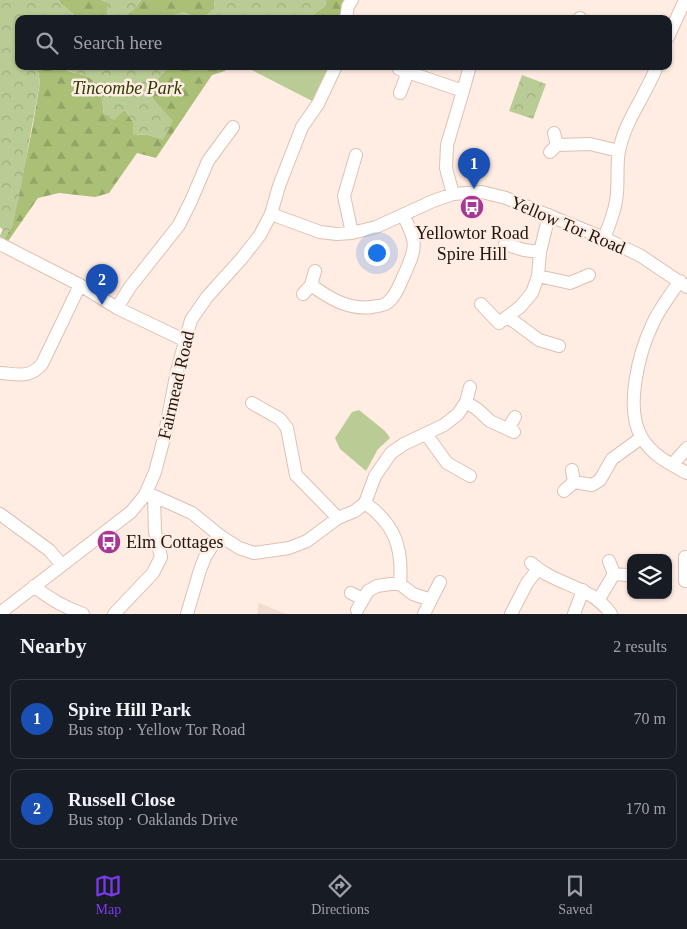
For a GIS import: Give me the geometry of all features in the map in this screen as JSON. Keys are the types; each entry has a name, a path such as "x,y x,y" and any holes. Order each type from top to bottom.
{"street":[{"path":"347,15 348,6 352,0"},
{"path":"672,28 685,0"},
{"name":"Fairmead Road","path":"0,613 132,512 149,496 164,438 184,340 191,320 260,235 271,214 279,186 302,127 318,104 334,70"},
{"path":"400,93 403,70 463,91"},
{"path":"453,194 446,168 447,145 469,70"},
{"path":"604,238 617,200 619,151 628,125 655,70"},
{"path":"118,308 142,272 179,225 208,161 233,127"},
{"path":"554,144 590,144 619,151"},
{"path":"352,233 344,196 356,155"},
{"name":"Yellow Tor Road","path":"271,214 320,232 352,233 376,227 453,194 482,192 506,198 604,238 641,256 683,284"},
{"path":"315,271 307,289 349,306 364,308 387,303 395,294 413,255 415,246 414,238 403,215"},
{"path":"499,324 520,307 532,293 538,276 540,252 549,215"},
{"path":"0,244 80,285 118,308 184,340"},
{"path":"505,244 524,250 540,252"},
{"path":"538,276 570,282 589,276"},
{"path":"683,284 653,322 644,343 639,364 634,406 641,438 655,454 687,472"},
{"path":"0,372 25,375 34,373 42,364 80,285"},
{"path":"481,304 499,324 524,330 543,347 559,346"},
{"path":"149,496 192,513 219,535 239,548 254,553 289,548 307,541 338,518 365,503 375,476 391,453 404,444 444,425 458,414 466,402 470,387"},
{"path":"466,402 490,421 511,431 515,416"},
{"path":"252,403 280,419 287,428 296,474 338,518"},
{"path":"426,434 447,463 470,476"},
{"path":"564,491 573,476 592,485 600,480 612,459 641,438"},
{"path":"672,465 687,448"},
{"path":"114,614 154,573 161,557 149,496"},
{"path":"365,503 376,511 395,536 401,565 400,584"},
{"path":"2,519 49,550 62,564"},
{"path":"188,614 202,563 219,535"},
{"path":"685,557 685,581 687,581"},
{"path":"599,599 620,574 609,561"},
{"path":"511,614 534,566 551,578 583,590 599,599 612,614"},
{"path":"424,614 440,582"},
{"path":"351,592 360,605 368,591 377,586 400,584 413,594 431,600"},
{"path":"34,586 48,598 83,614"},
{"path":"574,614 583,590"}],"shaded area":[{"path":"259,603 286,614 257,614"}],"green space":[{"name":"Tincombe Park","path":"0,0 58,0 74,15 15,15 15,70 38,70 40,82 19,197 12,226 1,244 0,235 3,230 0,227"},
{"path":"58,0 101,0 109,3 107,15 74,15"},
{"path":"101,0 141,0 126,15 107,15 108,3"},
{"path":"141,0 214,0 215,9 206,15 190,15 183,12 175,15 126,15"},
{"path":"214,0 326,0 325,6 313,15 206,15 215,9"},
{"path":"326,0 351,0 348,15 313,15 325,6"},
{"path":"183,12 190,15 174,15"},
{"path":"38,70 66,70 87,76 100,89 104,115 125,110 133,122 133,134 148,135 162,139 162,110 153,99 149,89 166,70 226,70 212,75 156,158 137,153 109,193 95,197 59,193 38,198 4,247 1,244 12,226 40,82"},
{"name":"Tincombe Park","path":"66,70 166,70 149,89 153,99 173,121 163,140 148,135 133,134 133,122 125,110 114,120 104,115 101,93 95,83 85,76"},
{"path":"252,70 334,70 318,104"},
{"path":"522,75 546,84 533,119 509,111"},
{"path":"359,410 385,431 390,438 378,449 366,471 340,449 335,438 352,412"}],"place":[{"name":"Spire Hill Park","path":"474,189"},
{"name":"Yellowtor Road Spire Hill","path":"472,207"},
{"name":"Russell Close","path":"102,305"},
{"name":"Elm Cottages","path":"109,542"}]}
